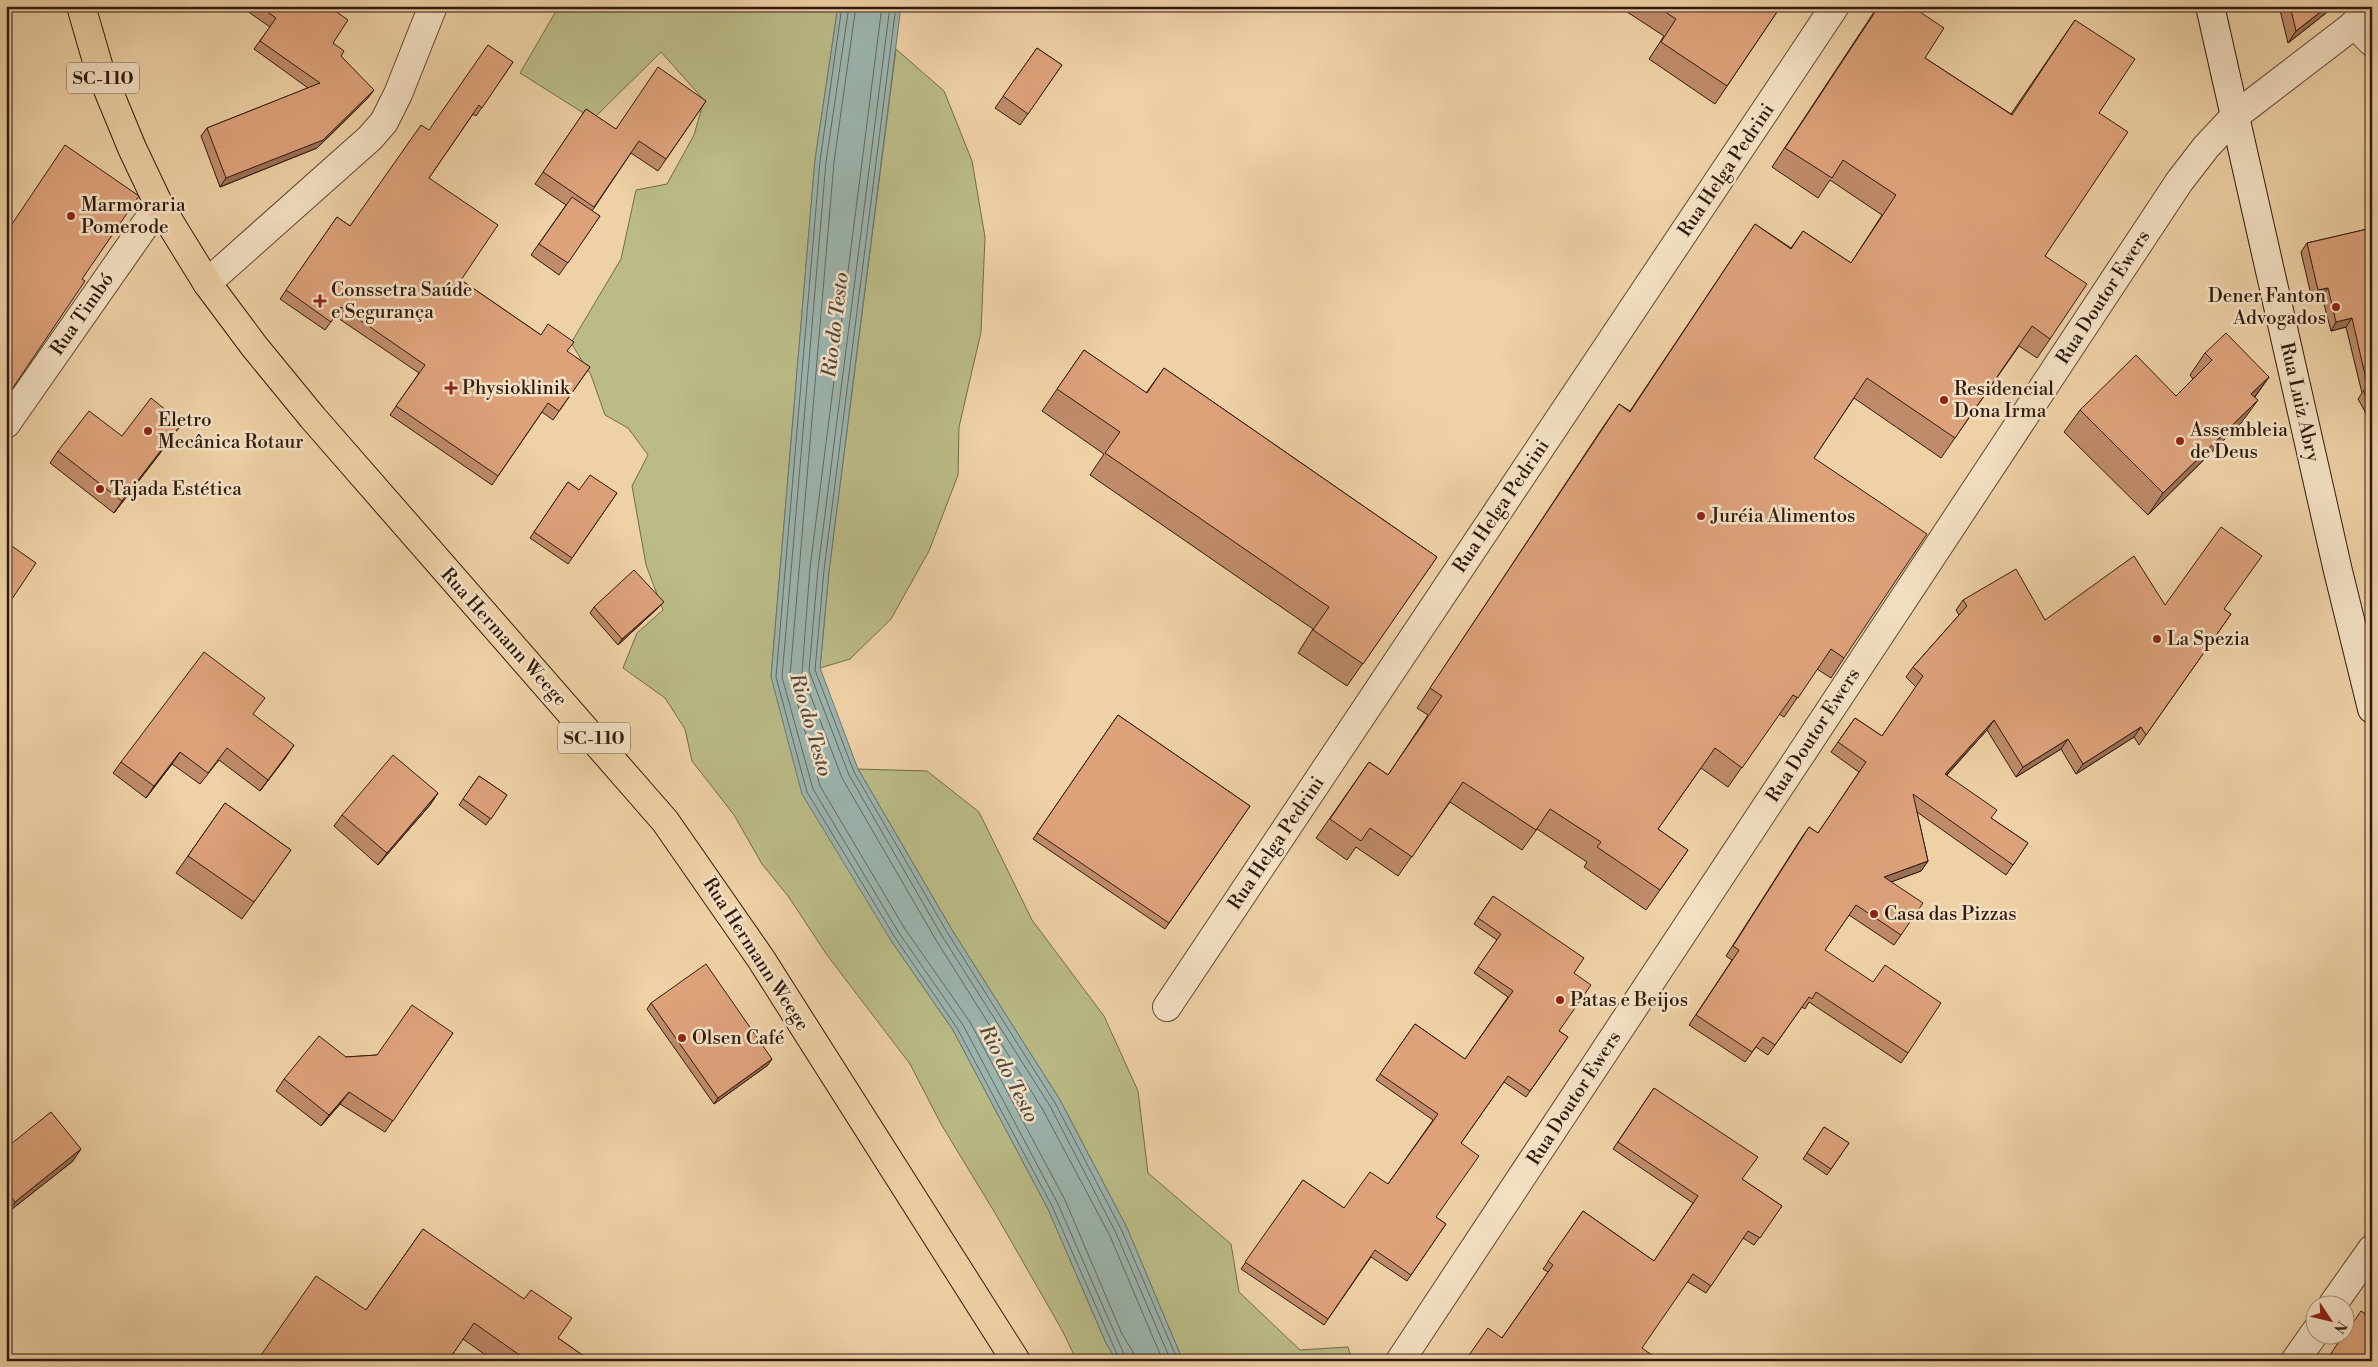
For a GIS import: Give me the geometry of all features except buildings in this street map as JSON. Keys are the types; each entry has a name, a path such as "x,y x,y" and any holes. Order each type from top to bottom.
{"main road":[{"name":"Rua Hermann Weege","path":"80,6 99,68 116,112 159,205 207,283 254,346 320,426 665,821 761,959 1016,1361"}],"street":[{"path":"207,283 370,138 384,122 398,94 433,6"},
{"name":"Rua Helga Pedrini","path":"1167,1007 1835,6"},
{"name":"Rua Luiz Abry","path":"2210,6 2338,571 2372,709"},
{"name":"Rua Doutor Ewers","path":"1400,1361 2179,182 2206,147 2235,116 2366,26"},
{"name":"Rua Timbó","path":"6,424 159,205"},
{"path":"2341,1294 2372,1249"},
{"path":"2295,1361 2307,1344"}],"green space":[{"path":"559,6 838,6 815,160 771,677 890,939 953,1030 1048,1209 1106,1343 1117,1361 1077,1361 1062,1330 995,1213 941,1124 910,1064 827,955 788,896 762,864 734,815 692,761 685,729 665,698 623,668 637,633 663,610 646,565 632,486 648,455 628,428 605,415 591,375 571,343 621,259 636,190 667,184 694,135 704,100 661,52 593,119 520,73"},
{"path":"896,49 944,91 972,161 985,237 981,332 959,427 958,475 929,551 891,619 850,659 820,668 829,571"},
{"path":"858,769 927,771 979,812 1032,920 1104,1016 1138,1091 1148,1173 1231,1244 1239,1292 1300,1350 1348,1347 1352,1361 1183,1361 1127,1228 1060,1100 952,930"}],"water":[{"name":"Rio do Testo","path":"838,6 901,6 829,571 820,668 858,769 952,930 1060,1100 1127,1228 1183,1361 1117,1361 1106,1343 1048,1209 953,1030 890,939 802,794 771,677 815,160"}],"place":[{"name":"Marmoraria Pomerode","path":"71,216"},
{"name":"Conssetra Saúde e Segurança","path":"320,301"},
{"name":"Dener Fanton Advogados","path":"2336,307"},
{"name":"Physioklinik","path":"451,388"},
{"name":"Residencial Dona Irma","path":"1944,400"},
{"name":"Eletro Mecânica Rotaur","path":"148,431"},
{"name":"Assembleia de Deus","path":"2180,441"},
{"name":"Tajada Estética","path":"100,489"},
{"name":"Juréia Alimentos","path":"1701,516"},
{"name":"La Spezia","path":"2157,639"},
{"name":"Casa das Pizzas","path":"1874,914"},
{"name":"Patas e Beijos","path":"1560,1000"},
{"name":"Olsen Café","path":"682,1038"}]}
